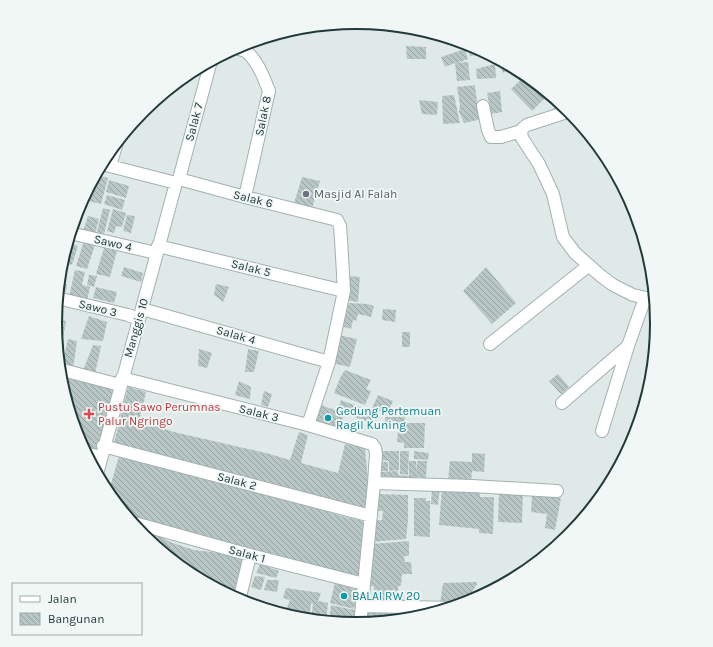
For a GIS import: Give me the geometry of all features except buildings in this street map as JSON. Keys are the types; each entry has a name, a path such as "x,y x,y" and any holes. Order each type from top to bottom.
{"street":[{"name":"Salak 8","path":"245,51 254,61 264,77 269,91 245,197"},
{"name":"Salak 7","path":"177,181 209,68"},
{"path":"483,106 488,130 491,137 494,138 520,132 527,125 563,113"},
{"path":"520,132 527,147 539,164 553,194 563,237 575,253 588,266 614,285 633,295 649,299"},
{"name":"Salak 6","path":"108,166 337,220 340,226 344,291"},
{"name":"Manggis 10","path":"98,466 177,181"},
{"name":"Sawo 4","path":"76,234 157,249"},
{"name":"Salak 5","path":"157,249 344,291"},
{"path":"490,344 588,266"},
{"path":"308,425 329,362 344,291"},
{"name":"Sawo 3","path":"63,299 128,316 140,314"},
{"path":"602,431 628,346 650,300"},
{"name":"Salak 4","path":"140,314 329,362"},
{"path":"562,403 628,346"},
{"name":"Salak 3","path":"66,371 308,425 372,444 375,448 376,454 374,483"},
{"name":"Salak 2","path":"91,452 102,451 371,516"},
{"path":"361,618 374,483 472,486 557,491"},
{"name":"Salak 1","path":"141,525 250,555 364,584"},
{"path":"241,594 250,555"},
{"path":"362,606 434,608"}],"place":[{"name":"Masjid Al Falah","path":"306,194"},
{"name":"Pustu Sawo Perumnas Palur Ngringo","path":"89,414"},
{"name":"Gedung Pertemuan Ragil Kuning","path":"328,418"},
{"name":"BALAI RW 20","path":"344,596"}]}
